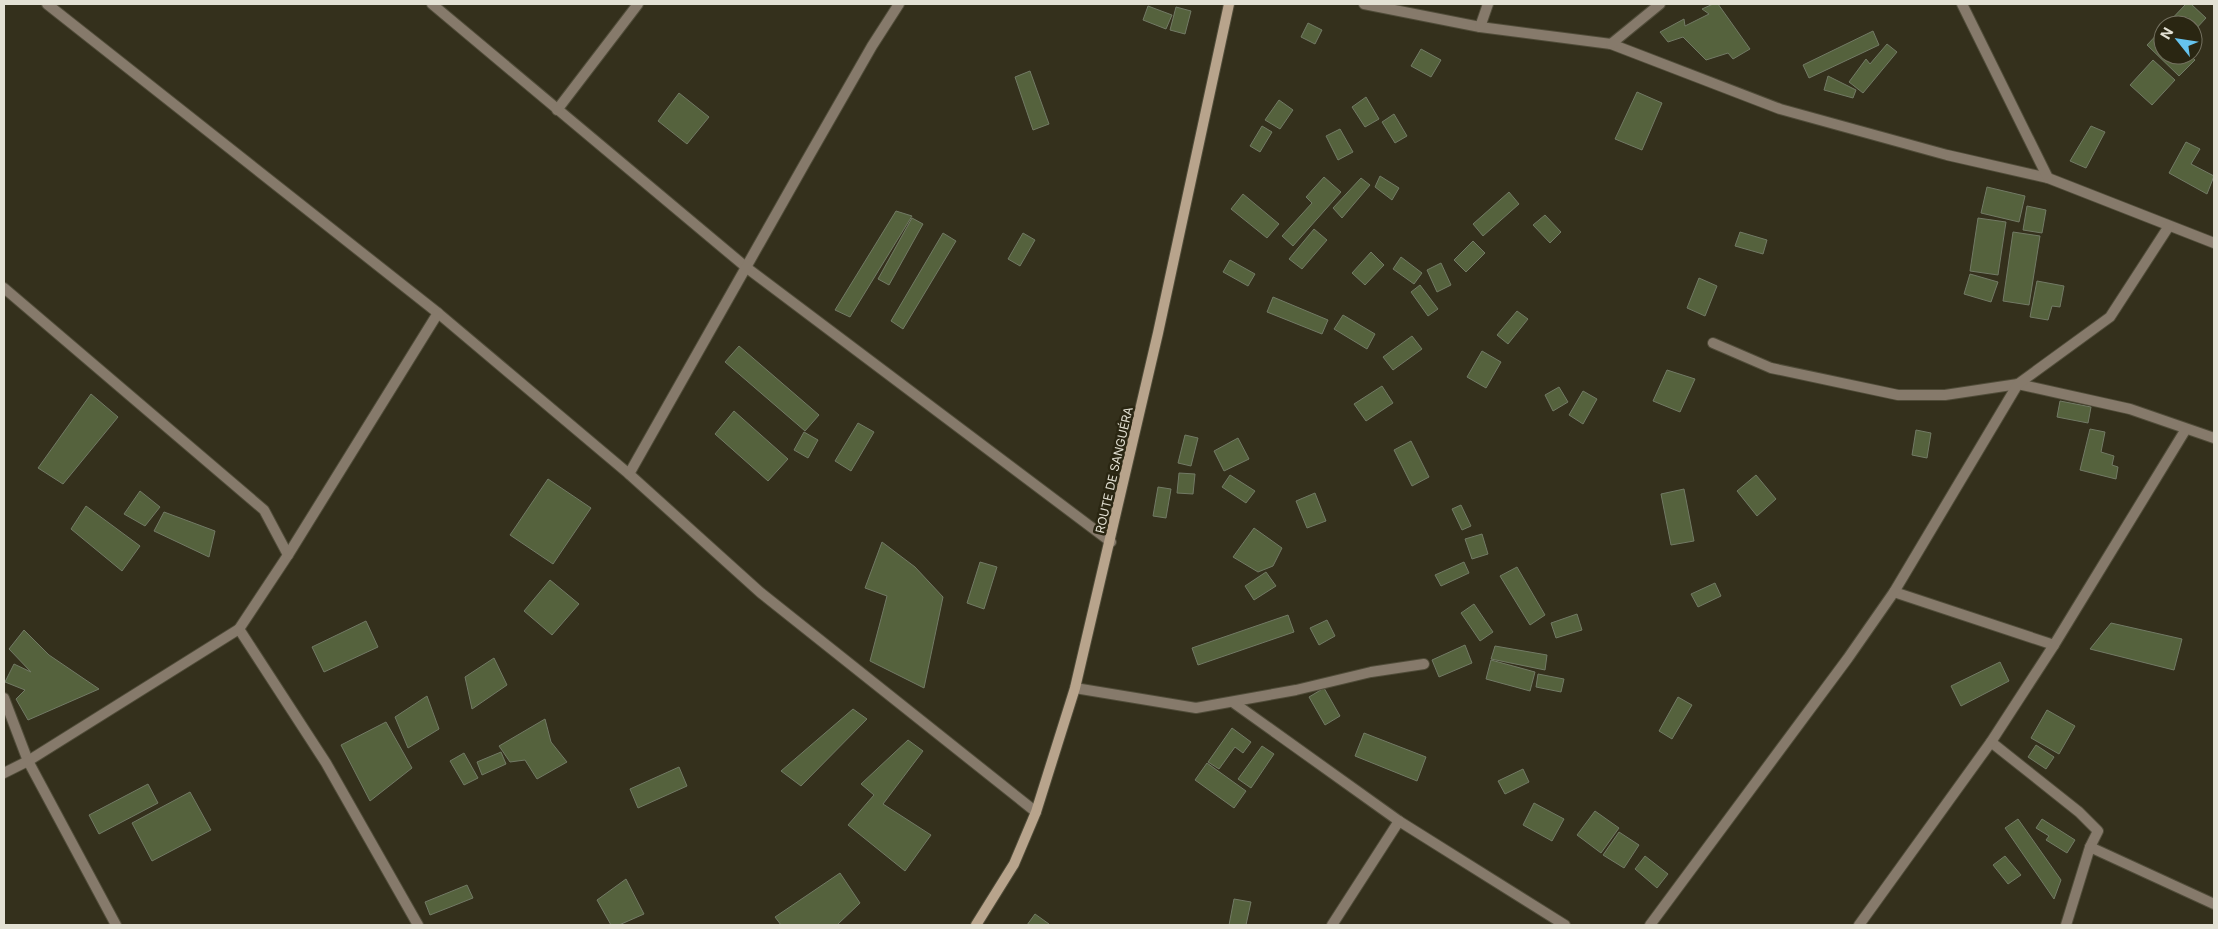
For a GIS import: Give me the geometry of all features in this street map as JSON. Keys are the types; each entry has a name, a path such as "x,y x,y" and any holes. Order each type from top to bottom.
{"street":[{"path":"47,4 438,313 629,474 761,593 1036,812"},
{"path":"432,4 746,268 1111,542"},
{"path":"557,110 638,4"},
{"path":"629,474 872,46 899,4"},
{"name":"ROUTE DE SANGUÉRA","path":"976,925 1014,864 1036,812 1075,688 1111,542 1158,333 1228,4"},
{"path":"1364,4 1480,27 1611,44 1780,109 1947,155 2048,178 2214,243"},
{"path":"1480,27 1488,4"},
{"path":"1611,44 1660,4"},
{"path":"1962,4 2048,178"},
{"path":"1650,925 1848,658 1894,592 2018,384 2110,317 2169,226"},
{"path":"4,288 264,510 288,555"},
{"path":"4,773 28,761 239,629 288,555 438,313"},
{"path":"1713,343 1771,368 1898,395 1945,395 2018,384 2130,409 2214,438"},
{"path":"1859,925 1991,742 2054,645 2186,429"},
{"path":"1894,592 2054,645"},
{"path":"239,629 326,763 418,925"},
{"path":"1075,688 1196,708 1234,702 1371,672 1424,664"},
{"path":"4,698 28,761 116,925"},
{"path":"1234,702 1399,821 1565,925"},
{"path":"1991,742 2080,812 2098,831 2090,847 2066,925"},
{"path":"1332,925 1399,821"},
{"path":"2090,847 2214,904"}],"building":[{"path":"1718,4 1750,49 1733,59 1728,53 1706,60 1683,37 1668,42 1660,32 1684,19 1685,26 1709,14 1702,9"},
{"path":"2186,4 2191,4 2203,15 2176,15"},
{"path":"1148,6 1172,15 1166,29 1143,20"},
{"path":"1176,7 1191,11 1185,34 1170,30"},
{"path":"1308,23 1322,30 1315,44 1301,37"},
{"path":"1873,31 1879,45 1809,78 1803,65"},
{"path":"2153,39 2153,51 2147,45"},
{"path":"1887,44 1897,52 1863,93 1849,82 1866,59 1870,64"},
{"path":"1421,49 1441,60 1431,77 1411,66"},
{"path":"2153,60 2153,65 2158,65 2175,80 2152,105 2130,85"},
{"path":"2168,65 2190,65 2179,76"},
{"path":"1030,71 1049,124 1033,130 1015,77"},
{"path":"1828,76 1856,90 1853,98 1824,90"},
{"path":"1637,92 1662,103 1642,150 1615,139"},
{"path":"679,93 709,117 687,144 658,121"},
{"path":"1366,97 1379,119 1365,127 1352,107"},
{"path":"1279,100 1293,110 1280,129 1265,120"},
{"path":"1394,114 1407,136 1395,143 1382,122"},
{"path":"1262,126 1272,132 1260,152 1250,146"},
{"path":"2091,126 2105,132 2086,168 2070,161"},
{"path":"1340,129 1353,152 1338,160 1326,136"},
{"path":"2186,142 2200,149 2191,164 2214,176 2207,194 2169,173"},
{"path":"1380,176 1399,188 1392,200 1375,187"},
{"path":"1324,177 1341,192 1293,246 1282,236 1312,203 1306,197"},
{"path":"1361,178 1370,185 1342,218 1333,208"},
{"path":"1987,187 2025,196 2019,222 1981,213"},
{"path":"1509,192 1519,204 1483,236 1473,224"},
{"path":"1243,194 1279,224 1267,238 1231,209"},
{"path":"2027,206 2046,210 2042,233 2023,230"},
{"path":"896,211 912,216 850,317 835,310"},
{"path":"1545,215 1561,232 1550,243 1533,225"},
{"path":"912,218 923,224 889,285 878,279"},
{"path":"1978,218 2006,222 1998,275 1970,271"},
{"path":"1314,229 1327,240 1302,269 1289,259"},
{"path":"1740,232 1767,240 1763,254 1735,246"},
{"path":"2013,232 2040,236 2029,305 2003,301"},
{"path":"943,233 956,241 903,329 891,321"},
{"path":"1023,233 1035,240 1020,266 1008,259"},
{"path":"1473,241 1485,253 1466,272 1454,260"},
{"path":"1371,252 1384,265 1365,285 1352,273"},
{"path":"1401,257 1422,273 1414,284 1393,269"},
{"path":"1230,260 1255,274 1248,286 1223,272"},
{"path":"1441,263 1451,285 1437,292 1427,270"},
{"path":"1970,274 1998,282 1991,302 1964,294"},
{"path":"1699,278 1717,286 1705,316 1687,308"},
{"path":"2037,281 2064,286 2060,307 2052,306 2048,320 2030,317"},
{"path":"1420,285 1438,309 1428,316 1411,292"},
{"path":"1273,297 1328,320 1322,334 1267,312"},
{"path":"1517,311 1528,319 1508,344 1497,335"},
{"path":"1343,315 1375,334 1367,349 1334,329"},
{"path":"1412,336 1422,349 1393,370 1383,357"},
{"path":"739,346 819,415 805,431 725,362"},
{"path":"1482,351 1501,362 1486,388 1467,377"},
{"path":"1667,370 1695,379 1680,412 1653,401"},
{"path":"1382,386 1393,403 1366,421 1354,404"},
{"path":"1559,387 1568,402 1553,411 1545,395"},
{"path":"1583,391 1597,399 1583,424 1569,415"},
{"path":"91,394 118,417 63,484 38,468"},
{"path":"2060,401 2091,407 2088,423 2057,417"},
{"path":"734,411 788,459 768,481 715,434"},
{"path":"858,423 874,432 851,471 835,461"},
{"path":"2090,429 2105,432 2101,452 2114,456 2112,465 2118,467 2116,479 2080,470"},
{"path":"1916,430 1931,433 1927,458 1912,455"},
{"path":"804,432 818,440 808,458 794,450"},
{"path":"1185,435 1198,438 1191,466 1178,463"},
{"path":"1238,438 1249,459 1224,471 1214,451"},
{"path":"1411,441 1429,477 1412,486 1394,450"},
{"path":"1179,473 1195,474 1193,494 1177,493"},
{"path":"1230,475 1255,491 1246,503 1222,487"},
{"path":"1756,475 1776,499 1757,516 1737,491"},
{"path":"548,479 591,508 553,564 510,535"},
{"path":"1158,487 1171,489 1166,518 1153,516"},
{"path":"1684,489 1694,541 1671,545 1661,494"},
{"path":"140,491 160,507 145,526 124,514"},
{"path":"1315,493 1326,521 1307,528 1296,501"},
{"path":"1461,505 1471,526 1462,530 1452,509"},
{"path":"86,506 140,546 122,571 71,529"},
{"path":"164,512 215,531 209,557 154,531"},
{"path":"1254,528 1282,548 1273,566 1258,572 1233,557"},
{"path":"1482,534 1488,554 1472,559 1465,539"},
{"path":"882,542 915,567 943,597 924,688 870,661 887,596 865,588"},
{"path":"980,562 997,567 984,609 967,603"},
{"path":"1464,562 1469,573 1441,586 1435,575"},
{"path":"1517,567 1545,615 1530,625 1500,576"},
{"path":"1266,572 1276,586 1254,600 1245,586"},
{"path":"550,580 579,604 552,635 524,611"},
{"path":"1715,583 1721,596 1698,607 1691,594"},
{"path":"1474,604 1493,632 1480,641 1461,613"},
{"path":"1577,614 1582,630 1556,638 1551,623"},
{"path":"1288,615 1294,632 1198,665 1192,648"},
{"path":"1327,620 1335,636 1319,645 1310,628"},
{"path":"366,621 378,647 324,672 312,647"},
{"path":"2111,623 2182,639 2174,670 2090,649"},
{"path":"24,630 49,655 99,689 28,720 16,699 25,690 5,682 14,664 31,672 9,649"},
{"path":"1465,645 1472,663 1439,677 1432,660"},
{"path":"1495,646 1547,655 1545,670 1491,659"},
{"path":"494,658 507,685 472,709 465,677"},
{"path":"1491,660 1535,672 1530,691 1486,679"},
{"path":"2000,662 2009,681 1961,706 1951,686"},
{"path":"1538,674 1564,679 1561,692 1536,687"},
{"path":"1324,688 1340,716 1325,725 1309,697"},
{"path":"427,696 439,729 408,748 395,717"},
{"path":"1678,697 1692,705 1672,739 1659,731"},
{"path":"853,709 867,719 801,786 781,771"},
{"path":"2047,710 2075,726 2059,754 2031,738"},
{"path":"545,719 551,742 567,762 537,779 525,760 510,762 499,746"},
{"path":"386,722 412,768 370,801 341,745"},
{"path":"1232,728 1251,742 1243,753 1235,747 1219,769 1208,762"},
{"path":"1364,733 1426,757 1417,781 1355,756"},
{"path":"908,740 923,751 883,804 931,835 905,871 848,825 874,795 861,784"},
{"path":"2036,745 2054,757 2046,769 2028,757"},
{"path":"1262,746 1274,754 1251,788 1238,779"},
{"path":"501,752 506,764 482,775 477,762"},
{"path":"464,753 478,778 464,785 450,761"},
{"path":"1207,763 1246,791 1234,808 1195,780"},
{"path":"679,767 687,786 638,808 630,789"},
{"path":"1523,769 1529,782 1505,794 1498,781"},
{"path":"148,784 158,803 99,834 89,815"},
{"path":"190,792 211,830 152,861 132,823"},
{"path":"1534,803 1564,819 1552,841 1523,825"},
{"path":"1595,811 1619,828 1601,853 1577,835"},
{"path":"2018,819 2061,880 2054,899 2005,828"},
{"path":"2042,819 2075,840 2067,853 2046,840 2049,836 2036,828"},
{"path":"1619,832 1639,845 1624,868 1603,855"},
{"path":"1645,856 1668,874 1657,888 1635,869"},
{"path":"2005,856 2021,875 2008,884 1993,865"},
{"path":"840,873 860,903 837,925 781,925 775,917"},
{"path":"626,879 644,914 619,925 611,925 597,900"},
{"path":"467,885 473,898 430,915 425,902"},
{"path":"1234,899 1251,902 1246,925 1229,925"},
{"path":"1035,914 1049,924 1027,925"}]}
